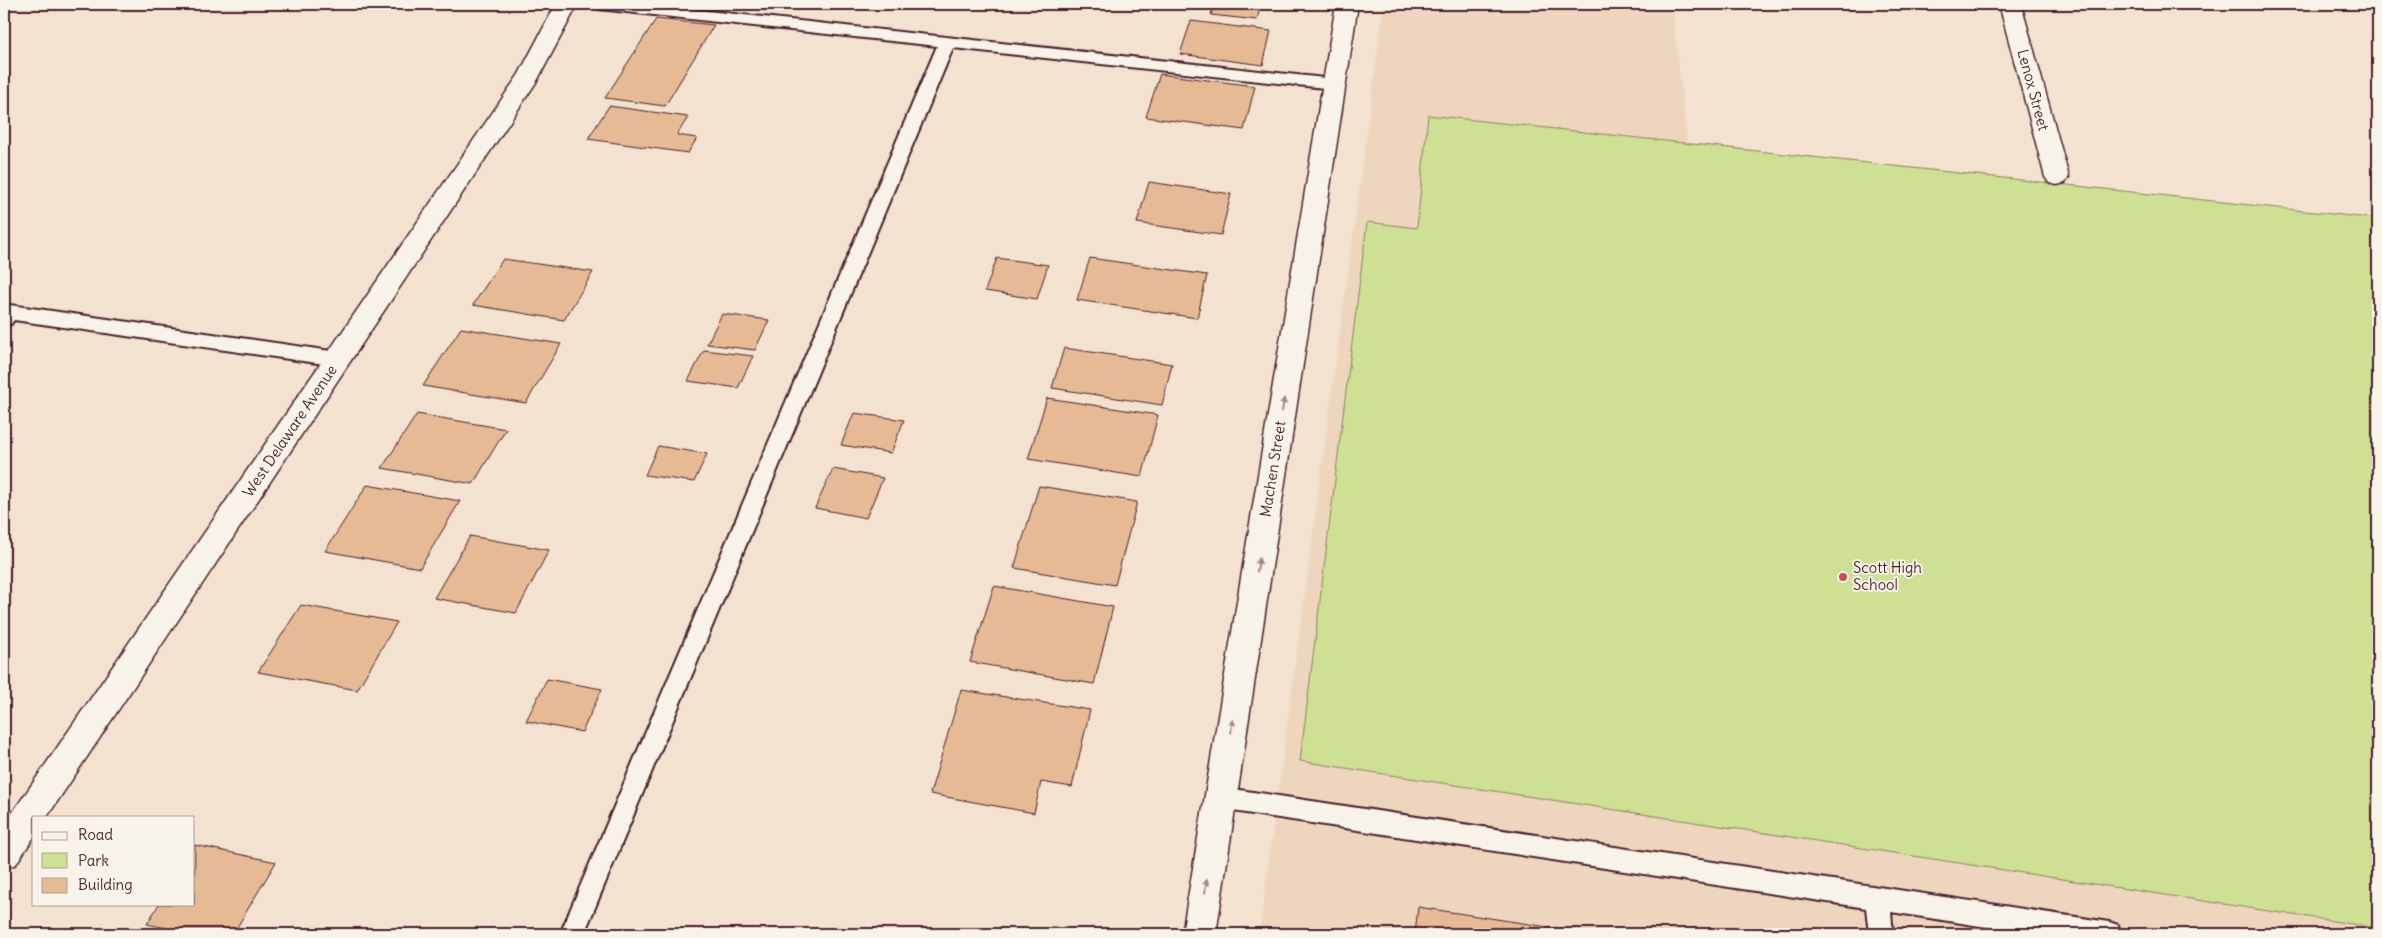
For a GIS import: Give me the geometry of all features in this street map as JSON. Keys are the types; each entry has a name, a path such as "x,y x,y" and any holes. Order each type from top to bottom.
{"street":[{"name":"West Delaware Avenue","path":"4,853 529,76 567,4"},
{"name":"Machen Street","path":"1198,934 1347,4"},
{"name":"Lenox Street","path":"2010,4 2057,176"}],"lane":[{"path":"599,4 1334,84"},
{"path":"572,934 947,42"},
{"path":"4,318 10,312 338,359"},
{"path":"1220,798 2109,934"},
{"path":"1877,898 1881,934"}],"shaded area":[{"name":"Scott High School","path":"1384,4 1672,4 1687,143 2378,219 2378,934 1259,934"}],"green space":[{"name":"Scott High School","path":"1428,115 2378,219 2378,928 1300,761 1367,222 1417,228"}],"building":[{"path":"696,4 730,4 727,8"},
{"path":"1214,4 1261,4 1257,20 1211,15"},
{"path":"656,19 714,25 665,106 605,98"},
{"path":"1191,21 1271,31 1263,65 1180,54"},
{"path":"1160,74 1255,86 1244,130 1146,117"},
{"path":"609,106 688,117 677,135 697,138 688,153 588,139"},
{"path":"1149,182 1231,194 1221,235 1137,223"},
{"path":"997,258 1048,265 1037,299 985,291"},
{"path":"1090,258 1207,275 1197,318 1077,300"},
{"path":"503,259 593,272 564,320 473,305"},
{"path":"722,314 769,320 755,350 707,344"},
{"path":"461,328 561,344 526,403 423,386"},
{"path":"1064,348 1172,364 1162,405 1052,388"},
{"path":"704,350 753,356 738,388 688,381"},
{"path":"1047,398 1158,415 1142,477 1028,459"},
{"path":"854,413 904,420 891,453 841,445"},
{"path":"417,414 506,429 473,484 382,468"},
{"path":"658,446 707,454 694,482 645,475"},
{"path":"833,469 883,478 866,518 815,508"},
{"path":"367,485 460,501 420,568 325,551"},
{"path":"1039,486 1137,502 1115,585 1014,568"},
{"path":"470,536 549,550 516,613 434,598"},
{"path":"994,586 1113,607 1094,684 970,662"},
{"path":"301,605 397,622 357,690 258,672"},
{"path":"547,679 602,689 582,732 526,721"},
{"path":"961,690 1090,710 1072,787 1041,782 1034,813 930,794"},
{"path":"195,845 276,862 233,934 195,934 147,924 158,906 195,906"},
{"path":"1418,907 1594,934 1415,934"}],"place":[{"name":"Scott High School","path":"1843,577"}]}
